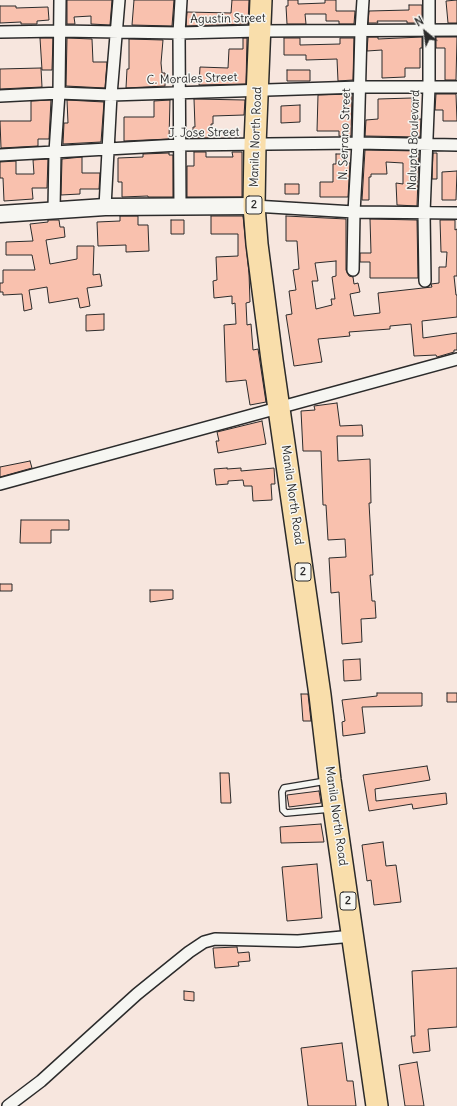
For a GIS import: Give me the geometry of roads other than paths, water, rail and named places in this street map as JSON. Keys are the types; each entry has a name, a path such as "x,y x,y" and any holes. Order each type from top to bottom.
{"highway":[{"name":"Manila North Road","path":"261,0 255,145 254,206 257,244 318,680 330,780 377,1106"}],"main road":[{"path":"0,214 105,207 254,206"}],"street":[{"path":"54,210 55,152 59,93 60,0"},
{"path":"105,207 111,95 119,0"},
{"path":"180,207 179,33 181,0"},
{"name":"N. Serrano Street","path":"353,270 363,0"},
{"name":"Nalupta Boulevard","path":"425,281 424,212 429,88 429,0"},
{"name":"Agustin Street","path":"0,32 60,31 179,33 457,30"},
{"name":"C. Morales Street","path":"0,96 59,93 111,95 257,89 457,87"},
{"name":"J. Jose Street","path":"0,155 179,145 358,143 457,144"},
{"path":"254,206 354,212 457,213"},
{"path":"0,484 457,360"},
{"path":"8,1106 41,1081 136,994 204,942 215,939 298,941 353,936"}],"lane":[{"path":"330,780 284,788 282,792 283,810 286,813 334,808"}]}
